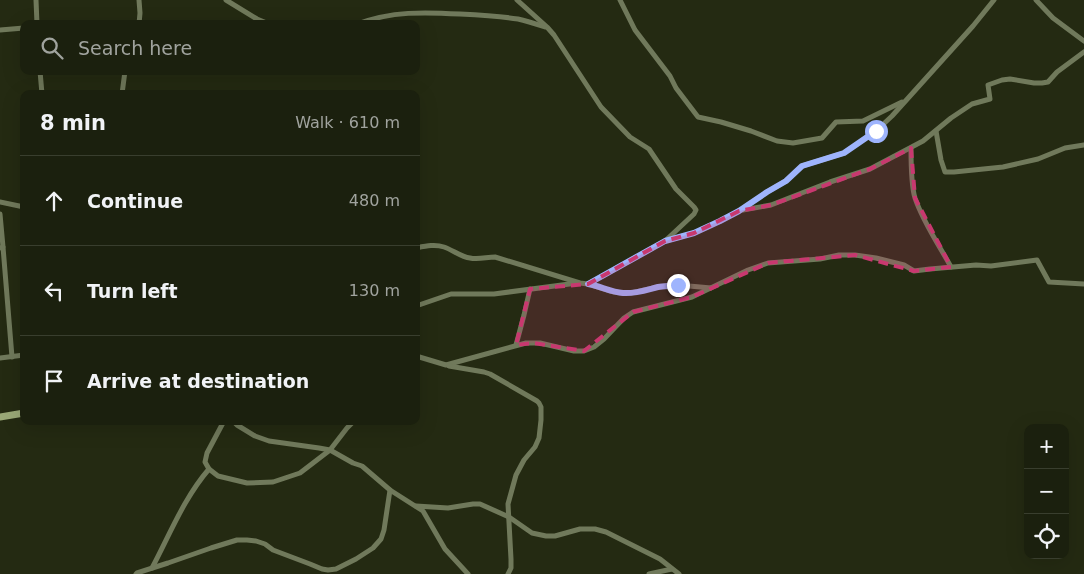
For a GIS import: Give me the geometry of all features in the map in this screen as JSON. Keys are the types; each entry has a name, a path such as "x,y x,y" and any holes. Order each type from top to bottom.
{"street":[{"path":"36,0 37,20"},
{"path":"139,0 139,20"},
{"path":"226,0 259,20"},
{"path":"517,0 548,27 601,107 630,137 649,149 676,189 696,210 665,241"},
{"path":"620,0 635,30 698,117 751,131 778,141 792,143 822,138 836,122 863,121 905,101"},
{"path":"588,284 665,241 694,233 739,211 786,181 802,166 844,153 876,131 973,26 994,0"},
{"path":"1036,0 1053,18 1084,41"},
{"path":"369,20 402,13 423,12 496,16 548,27"},
{"path":"0,30 20,28"},
{"path":"739,211 771,205 870,169 923,141 972,104 990,99 988,84 1010,79 1034,83 1048,82 1084,52"},
{"path":"40,75 42,90"},
{"path":"123,90 124,75"},
{"path":"936,130 945,172 1003,167 1038,159 1065,148 1084,145"},
{"path":"911,148 911,169 915,198 951,267"},
{"path":"0,202 20,206"},
{"path":"0,214 1,248 12,357"},
{"path":"420,247 434,245 443,246 467,258 474,259 494,257 614,292 631,293 678,285 712,288"},
{"path":"446,365 526,342 574,351 584,351 594,347 624,318 634,312 692,297 768,262 820,259 855,254 904,265 914,271 976,265 991,266 1036,260 1049,282 1084,284"},
{"path":"420,305 451,294 494,294 580,283"},
{"path":"516,344 530,289"},
{"path":"0,358 20,356"},
{"path":"420,357 446,365 490,374 539,403 541,407 542,420 539,438 516,475 508,504 511,559 511,568 508,574"},
{"path":"0,417 20,414"},
{"path":"222,425 207,453 205,462 209,469 218,476 247,483 273,482 300,473 330,450 350,425"},
{"path":"237,425 255,436 270,441 330,450 362,466 390,490 423,511 444,548 468,574"},
{"path":"152,568 184,504 197,483 209,469"},
{"path":"136,574 237,540 256,541 265,544 273,550 329,572 356,559 373,548 381,539 390,490"},
{"path":"416,506 448,508 480,504 509,516 532,532 546,536 555,536 580,529 595,529 606,532 660,559 679,574"},
{"path":"650,574 672,569"}],"highlighted area":[{"path":"911,148 915,198 951,267 914,271 855,255 768,263 692,297 633,312 584,351 533,343 516,345 530,289 588,284 665,241 694,233 739,211 771,205 870,169"}],"route":[{"path":"678,285 623,293 588,284 665,241 694,233 739,211 786,181 802,166 844,153 876,131"}]}
